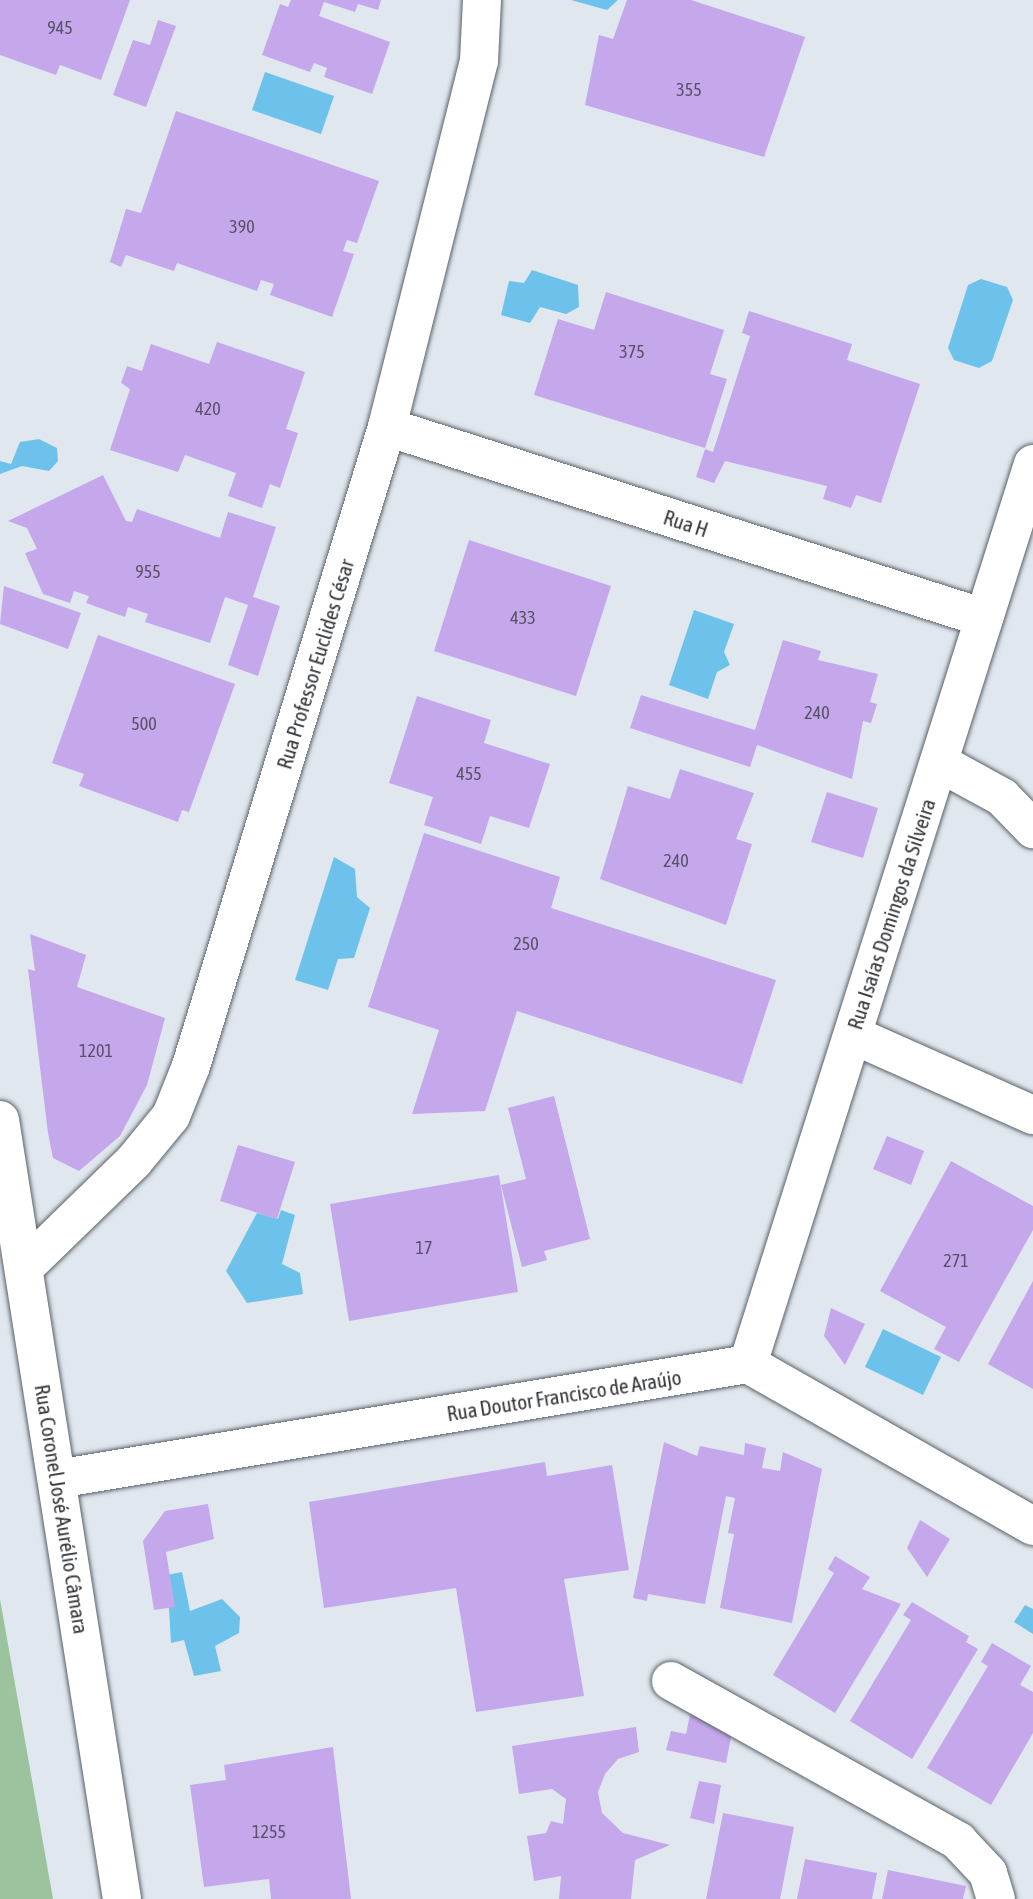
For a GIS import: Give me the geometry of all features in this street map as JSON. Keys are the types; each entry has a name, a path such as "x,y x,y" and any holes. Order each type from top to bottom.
{"street":[{"name":"Rua Professor Euclides César","path":"24,1268 171,1116 387,427 478,61 482,0"},
{"name":"Rua H","path":"387,427 984,618"},
{"name":"Rua Isaías Domingos da Silveira","path":"748,1364 1033,464"},
{"path":"940,763 1002,797 1033,829"},
{"path":"853,1035 1033,1115"},
{"name":"Rua Coronel José Aurélio Câmara","path":"0,1120 122,1899"},
{"path":"748,1364 1033,1526"},
{"name":"Rua Doutor Francisco de Araújo","path":"57,1479 748,1364"},
{"path":"671,1681 958,1841 988,1873 996,1899"}],"green space":[{"path":"0,1599 53,1899 0,1899"}],"water":[{"path":"571,0 618,0 607,10"},
{"path":"265,72 334,96 321,134 252,110"},
{"path":"532,270 578,285 579,307 566,314 540,307 530,323 501,315 509,281 524,283"},
{"path":"981,279 1007,287 1013,300 992,361 979,368 954,360 948,348 968,285"},
{"path":"39,439 57,448 58,461 49,471 22,466 0,474 0,461 11,464 20,442"},
{"path":"694,610 734,624 724,652 730,665 717,672 708,699 669,685"},
{"path":"334,857 355,869 357,897 370,908 354,958 338,959 328,990 295,980"},
{"path":"281,1210 295,1215 282,1264 300,1273 303,1294 247,1303 226,1271 257,1213 278,1219"},
{"path":"883,1329 941,1357 923,1395 865,1367"},
{"path":"182,1572 190,1611 222,1599 240,1617 239,1633 215,1646 221,1671 194,1676 184,1640 171,1643 167,1575"},
{"path":"1025,1605 1033,1609 1033,1634 1014,1622"}],"building":[{"path":"0,0 130,0 101,80 60,65 56,75 0,55"},
{"path":"291,0 381,0 378,10 358,4 355,12 324,2 319,16 390,42 372,94 324,77 327,68 314,63 310,72 262,55 280,4 288,7"},
{"path":"627,0 691,0 805,37 764,157 585,105 599,35 613,39"},
{"path":"158,20 176,26 146,107 113,95 133,40 150,45"},
{"path":"176,111 379,181 357,243 347,240 343,251 354,254 332,317 270,295 274,284 261,280 257,291 177,263 174,271 126,255 121,267 110,262 126,209 141,213"},
{"path":"606,292 724,330 710,374 727,379 705,448 534,395 558,319 594,330"},
{"path":"749,311 852,344 847,360 920,384 881,503 856,495 851,508 823,499 827,486 725,461 714,483 696,477 705,449 713,452 750,336 742,333"},
{"path":"217,342 305,372 286,429 298,433 280,488 270,484 262,508 228,496 236,473 185,455 178,472 110,450 130,389 121,383 127,366 142,371 151,344 209,364"},
{"path":"103,475 126,521 132,522 137,509 220,538 228,512 276,527 253,597 280,606 258,676 228,665 248,605 225,597 210,643 145,622 148,614 128,607 125,617 86,603 89,596 74,591 70,603 43,594 25,553 37,549 27,528 8,521"},
{"path":"469,540 611,586 576,696 434,651"},
{"path":"4,586 81,613 68,649 0,624"},
{"path":"98,635 235,684 189,812 182,810 178,822 79,786 84,774 52,763"},
{"path":"783,640 821,651 818,660 878,674 870,702 877,704 871,723 863,721 852,779 757,745 750,767 630,728 641,695 755,730"},
{"path":"417,696 491,720 484,743 550,764 529,828 490,816 481,844 424,825 433,797 389,783"},
{"path":"680,769 754,793 736,839 752,844 726,925 600,879 628,786 670,799"},
{"path":"827,792 878,808 863,858 811,842"},
{"path":"424,833 560,877 551,908 776,980 742,1084 517,1011 485,1111 412,1114 439,1030 368,1007"},
{"path":"30,934 86,955 77,987 165,1018 147,1085 120,1136 79,1171 53,1158 28,969 35,971"},
{"path":"554,1096 590,1239 544,1251 547,1260 522,1267 501,1185 526,1179 508,1108"},
{"path":"887,1136 924,1151 911,1185 873,1169"},
{"path":"238,1145 295,1162 277,1219 220,1201"},
{"path":"951,1161 1033,1206 1033,1230 959,1362 934,1349 946,1327 880,1291"},
{"path":"499,1175 518,1292 349,1321 330,1204"},
{"path":"1033,1281 1033,1389 988,1364"},
{"path":"831,1308 865,1324 845,1365 824,1336"},
{"path":"664,1442 697,1456 700,1446 744,1455 745,1443 766,1448 762,1468 780,1471 783,1452 822,1469 792,1623 720,1608 734,1534 728,1533 735,1498 726,1496 705,1604 648,1594 647,1601 633,1598"},
{"path":"545,1462 547,1476 612,1465 629,1570 564,1579 584,1696 476,1712 456,1588 324,1608 309,1502"},
{"path":"208,1504 214,1539 166,1552 175,1607 154,1610 143,1541 165,1511"},
{"path":"920,1520 950,1539 927,1577 907,1548"},
{"path":"835,1556 870,1577 862,1589 901,1604 835,1713 773,1675 834,1573 828,1569"},
{"path":"912,1602 969,1636 966,1642 978,1649 912,1759 850,1721 911,1620 903,1615"},
{"path":"992,1643 1031,1666 1020,1685 1033,1692 1033,1733 991,1805 927,1768 988,1666 981,1662"},
{"path":"691,1710 734,1722 726,1763 666,1750 671,1731 686,1734"},
{"path":"636,1727 639,1752 618,1759 605,1774 598,1792 602,1813 623,1833 670,1845 635,1860 631,1899 559,1899 561,1876 534,1881 527,1836 546,1833 551,1821 563,1824 566,1799 552,1789 519,1794 512,1746"},
{"path":"333,1747 351,1899 271,1899 269,1879 204,1887 190,1785 226,1780 224,1765"},
{"path":"699,1781 721,1785 714,1824 690,1818"},
{"path":"723,1813 794,1827 780,1899 706,1899"},
{"path":"805,1859 877,1873 872,1899 797,1899"},
{"path":"888,1870 966,1886 963,1899 882,1899"}]}
